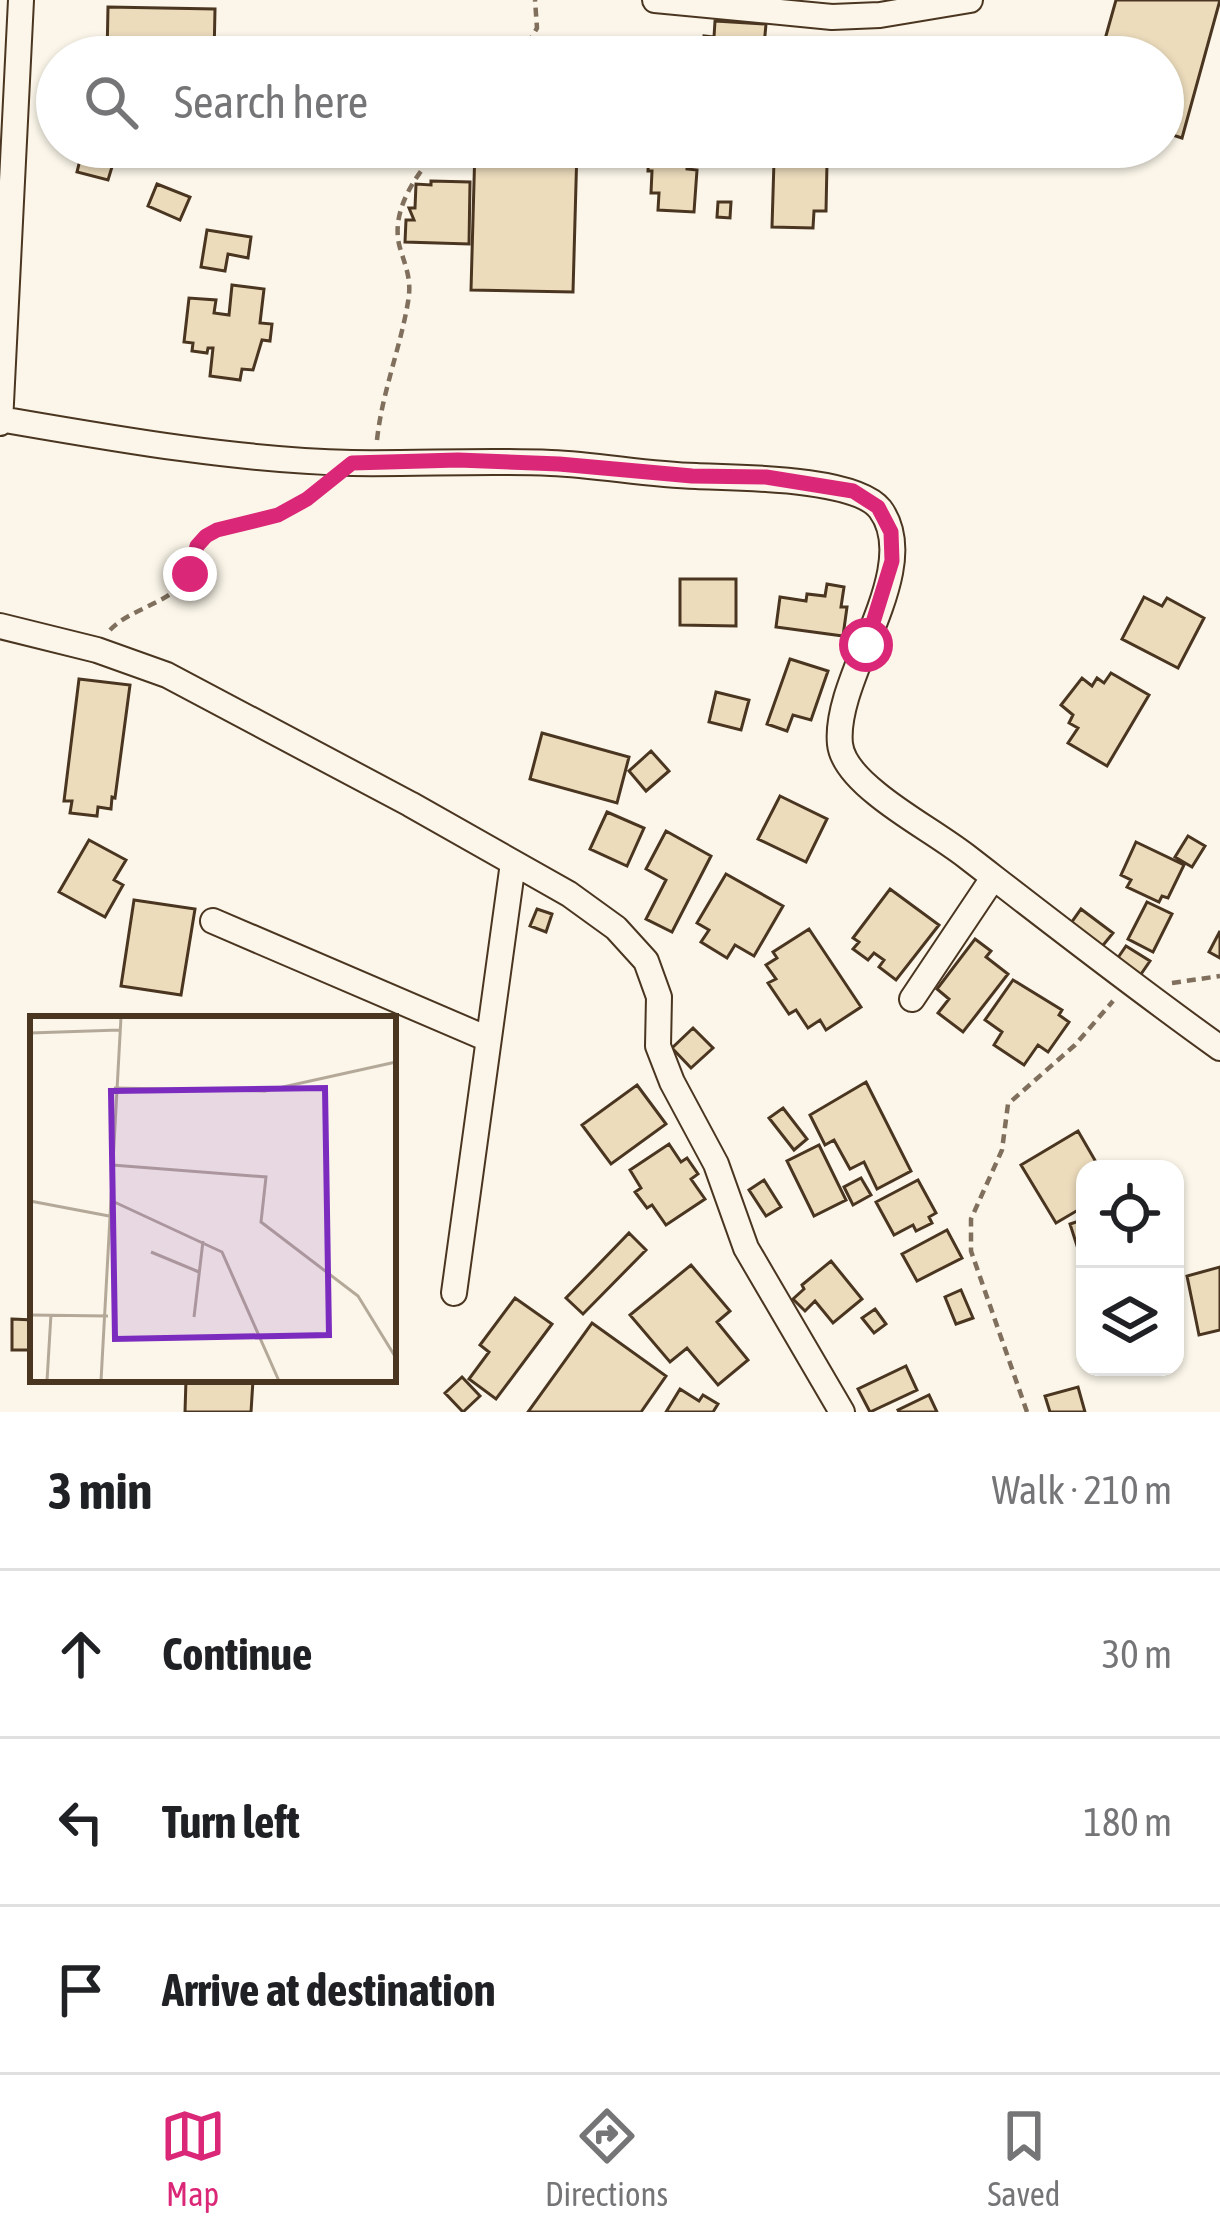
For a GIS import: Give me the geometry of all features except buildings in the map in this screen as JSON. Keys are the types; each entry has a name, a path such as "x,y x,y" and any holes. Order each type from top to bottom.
{"street":[{"path":"21,0 0,421 159,446 363,462 539,463 766,477 853,491 878,507 891,532 892,561 844,707 840,745 847,763 874,792 1220,1048"},
{"path":"655,0 832,17 880,15 970,0"},
{"path":"0,626 97,650 167,675 513,862 616,928 646,961 659,997 658,1046 671,1082 716,1164 746,1248 842,1412"},
{"path":"454,1293 513,862"},
{"path":"912,999 993,878"},
{"path":"213,920 488,1040"}],"path":[{"path":"532,36 537,28 535,0"},
{"path":"97,650 112,626 178,589 190,574 197,546 206,536 278,515 363,462 408,305 410,271 399,233 408,188 424,168"},
{"path":"1027,1412 971,1251 970,1219 1002,1150 1008,1104 1134,987 1220,976"}],"route":[{"path":"190,574 197,546 206,536 278,515 352,463 458,460 766,477 853,491 878,507 891,532 892,561 866,645"}]}
